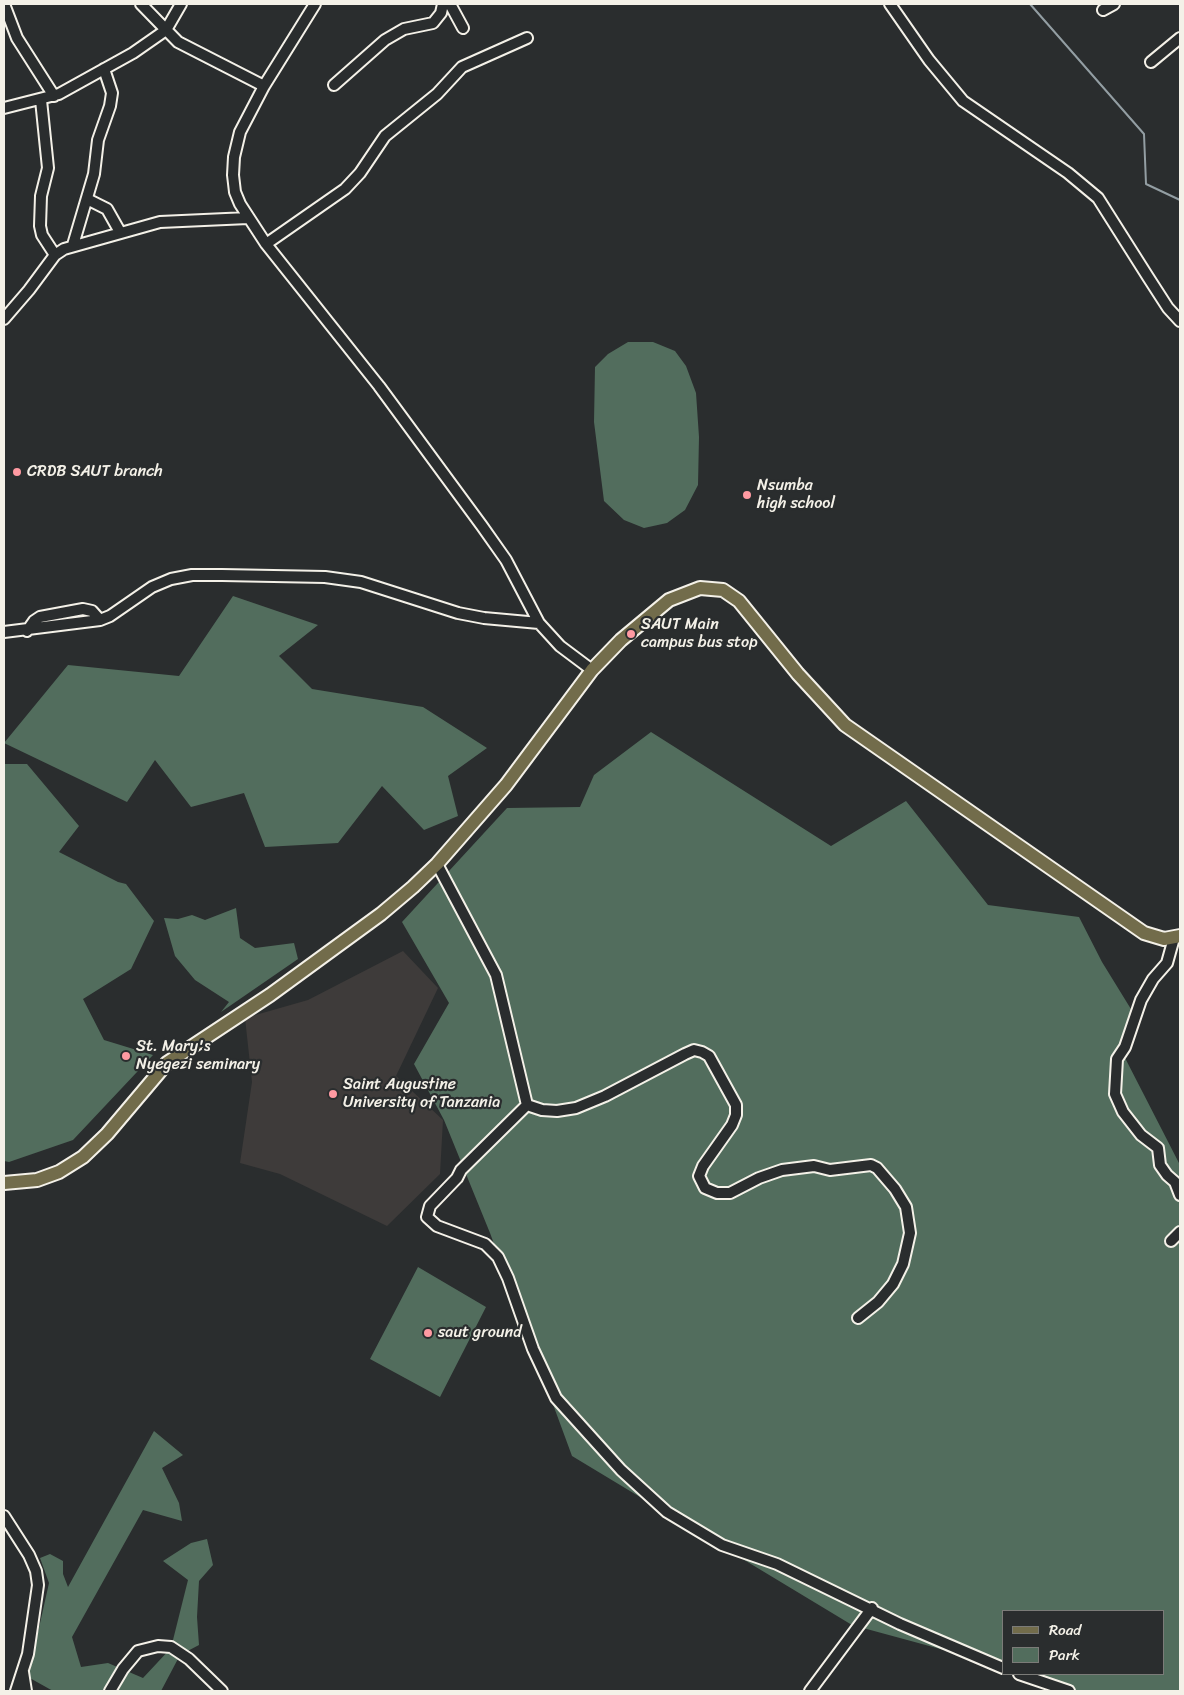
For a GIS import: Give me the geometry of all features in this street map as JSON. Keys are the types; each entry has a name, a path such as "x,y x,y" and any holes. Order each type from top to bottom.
{"main road":[{"path":"4,1182 23,1183 37,1180 59,1172 83,1157 107,1134 167,1063 270,995 381,914 437,864 506,785 592,670 640,622 669,600 700,588 723,590 732,595 748,610 798,674 845,725 1144,933 1156,938 1177,937"}],"street":[{"path":"4,4 18,38 54,96"},
{"path":"141,4 178,42 264,86"},
{"path":"4,108 54,96 155,40 166,30 181,4"},
{"path":"315,4 264,86 240,132 234,157 235,192 248,218 266,244 384,392 506,560 539,623 560,646 592,670"},
{"path":"334,85 385,40 404,29 433,23 441,13 443,4"},
{"path":"450,4 463,28"},
{"path":"890,4 929,60 963,100 1068,173 1098,198 1158,293 1180,320"},
{"path":"1103,10 1114,4"},
{"path":"266,244 345,189 360,173 385,136 436,94 462,67 527,38"},
{"path":"1151,62 1180,38"},
{"path":"73,245 94,174 98,140 110,106 112,93 104,69"},
{"path":"41,100 48,168 41,196 40,226 42,235 55,255"},
{"path":"87,199 107,209 120,232"},
{"path":"4,319 55,255 73,245 160,222 248,218"},
{"path":"4,632 27,631 100,620 110,616 152,587 171,579 222,574 325,577 361,582 458,613 484,618 539,623"},
{"path":"27,631 34,621 40,617 88,609 96,614 100,620"},
{"path":"66,613 84,623"},
{"path":"437,864 496,975 527,1105"},
{"path":"1177,937 1167,963 1153,979 1141,1000 1125,1046 1117,1059 1115,1094 1123,1112 1141,1135 1158,1148 1160,1164 1167,1175 1175,1182 1180,1195"},
{"path":"527,1105 542,1110 557,1111 576,1108 605,1096 694,1050 709,1056 736,1105 736,1115 732,1125 703,1166 699,1176 705,1188 717,1193 730,1193 759,1178 782,1170 814,1166 830,1170 871,1165 877,1168 895,1189 906,1207 910,1233 902,1264 893,1284 878,1302 858,1318"},
{"path":"527,1105 462,1170 457,1178 430,1206 427,1217 437,1226 485,1244 498,1257 508,1278 533,1349 556,1398 642,1491 676,1519 722,1544 777,1564 872,1608 900,1624 1002,1668"},
{"path":"1172,1241 1180,1232"},
{"path":"4,1516 29,1555 36,1571 38,1585 28,1654 16,1691"},
{"path":"810,1691 872,1608"},
{"path":"110,1691 123,1669 138,1651 158,1646 170,1647 189,1659 222,1691"},
{"path":"23,1672 26,1691"},
{"path":"1022,1675 1070,1691"}],"shaded area":[{"name":"Saint Augustine University of Tanzania","path":"403,951 438,988 396,1076 443,1120 440,1174 387,1226 280,1174 240,1163 252,1082 245,1018 308,1000"}],"green space":[{"path":"628,342 653,342 675,351 686,366 696,393 699,437 698,485 685,510 667,523 644,528 624,520 604,501 594,422 595,367 608,354"},
{"path":"233,596 318,625 279,656 312,689 423,707 487,748 448,776 458,816 424,830 382,786 338,843 265,847 244,793 191,807 155,760 127,802 4,743 68,665 179,676"},
{"path":"651,732 831,846 906,801 988,905 1079,917 1102,962 1134,1014 1123,1054 1180,1165 1180,1691 1066,1691 1026,1675 1164,1675 1164,1610 1002,1610 1002,1666 852,1625 572,1456 490,1233 444,1120 414,1064 449,1003 402,922 507,808 580,807 594,775"},
{"path":"5,764 27,764 79,826 59,852 118,882 126,884 154,921 131,969 83,999 104,1040 153,1055 73,1140 9,1162 4,1161"},
{"path":"236,908 240,938 255,948 294,943 298,959 221,1012 229,1002 195,980 175,956 164,918 178,919 192,915 205,920"},
{"name":"saut ground","path":"418,1267 486,1307 440,1397 370,1359"},
{"path":"154,1431 183,1455 162,1468 179,1503 182,1521 143,1510 72,1637 81,1667 108,1663 143,1678 171,1648 188,1580 163,1561 191,1543 207,1539 213,1565 199,1581 197,1617 199,1645 180,1655 161,1691 53,1691 28,1677 49,1583 40,1558 50,1554 63,1561 63,1574 68,1587"}],"waterway":[{"path":"1030,4 1144,134 1146,184 1180,200"}],"place":[{"name":"CRDB SAUT branch","path":"17,472"},
{"name":"Nsumba high school","path":"747,495"},
{"name":"SAUT Main campus bus stop","path":"631,634"},
{"name":"St. Mary's Nyegezi seminary","path":"126,1056"},
{"name":"Saint Augustine University of Tanzania","path":"333,1094"},
{"name":"saut ground","path":"428,1333"}]}
